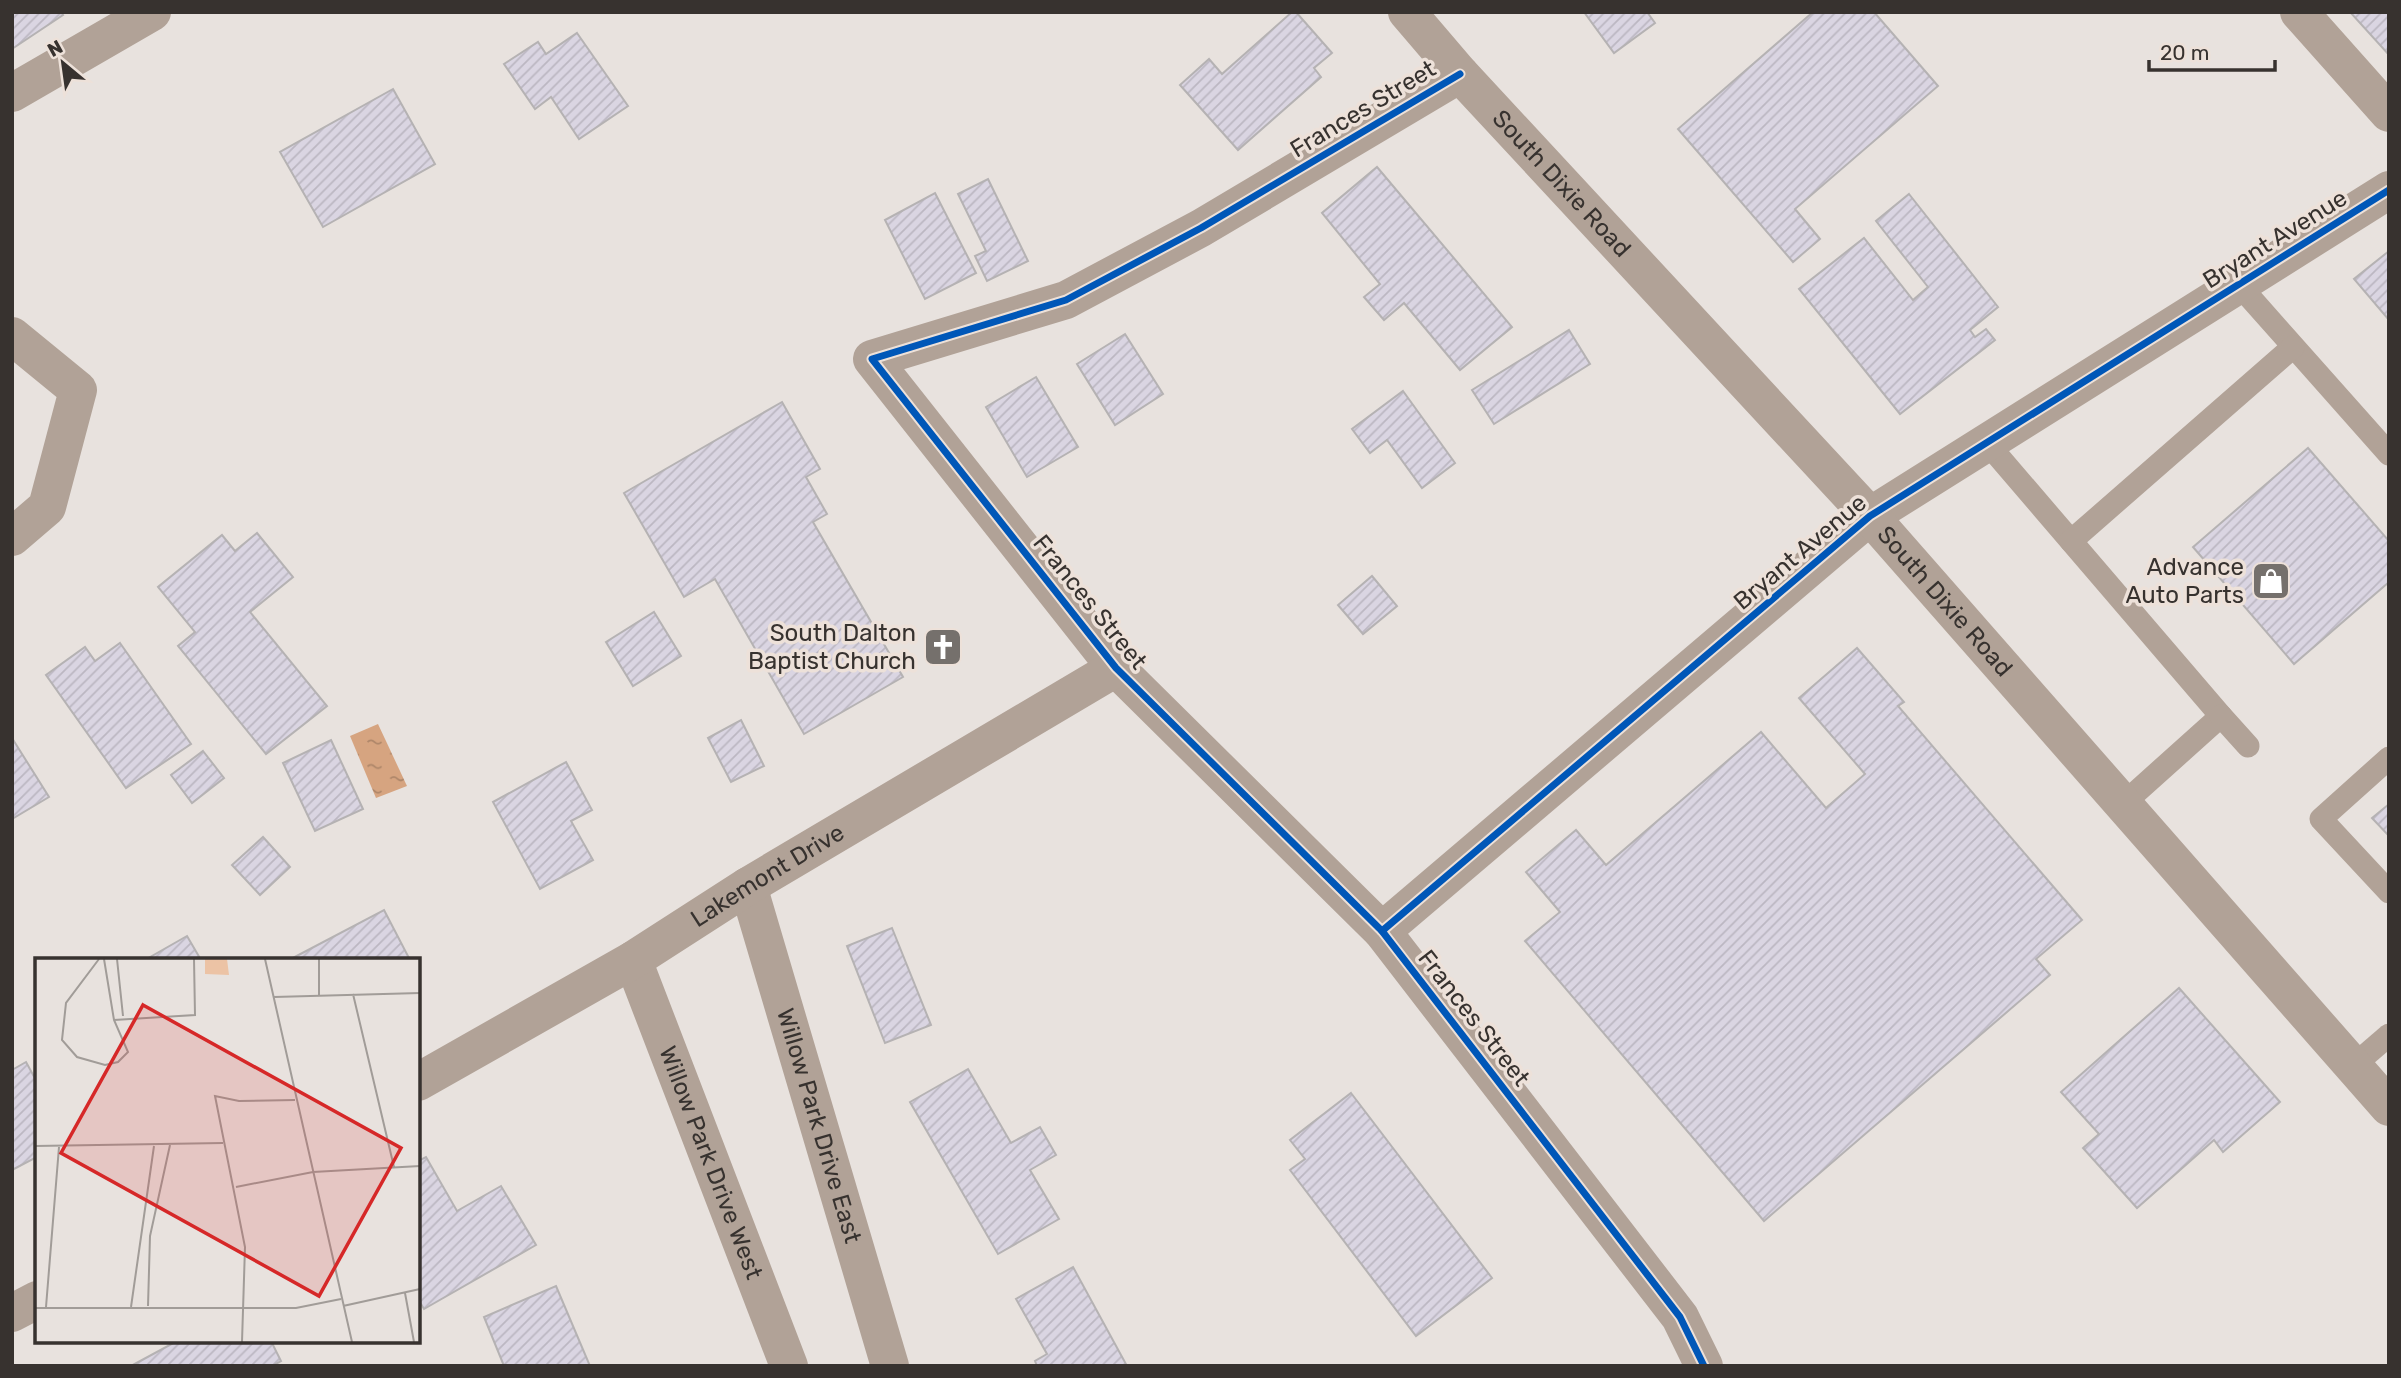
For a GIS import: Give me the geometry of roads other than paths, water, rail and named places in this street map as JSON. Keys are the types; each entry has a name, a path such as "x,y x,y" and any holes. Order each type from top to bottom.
{"street":[{"path":"12,93 152,12"},
{"name":"South Dixie Road","path":"1407,12 1460,74 1870,516 2389,1107"},
{"path":"2299,12 2389,113"},
{"name":"Frances Street","path":"1460,74 1201,228 1066,300 872,359 1116,667 1382,931 1680,1317 1704,1366"},
{"name":"Bryant Avenue","path":"1382,931 1870,516 2389,190"},
{"path":"12,336 78,390 47,508 12,537"},
{"name":"Lakemont Drive","path":"420,1081 634,960 748,886 1116,667"},
{"name":"Willow Park Drive East","path":"748,886 890,1366"},
{"name":"Willow Park Drive West","path":"634,960 789,1366"},
{"path":"12,1314 35,1301"}],"lane":[{"path":"2239,285 2389,454"},
{"path":"2071,541 2293,347"},
{"path":"1987,443 2248,746"},
{"path":"2123,804 2221,716"},
{"path":"2389,758 2321,819 2389,892"},
{"path":"2353,1066 2389,1035"}],"water":[{"path":"378,724 407,786 376,798 350,736"}],"place":[{"name":"Advance Auto Parts","path":"2271,581"},
{"name":"South Dalton Baptist Church","path":"943,647"}]}
